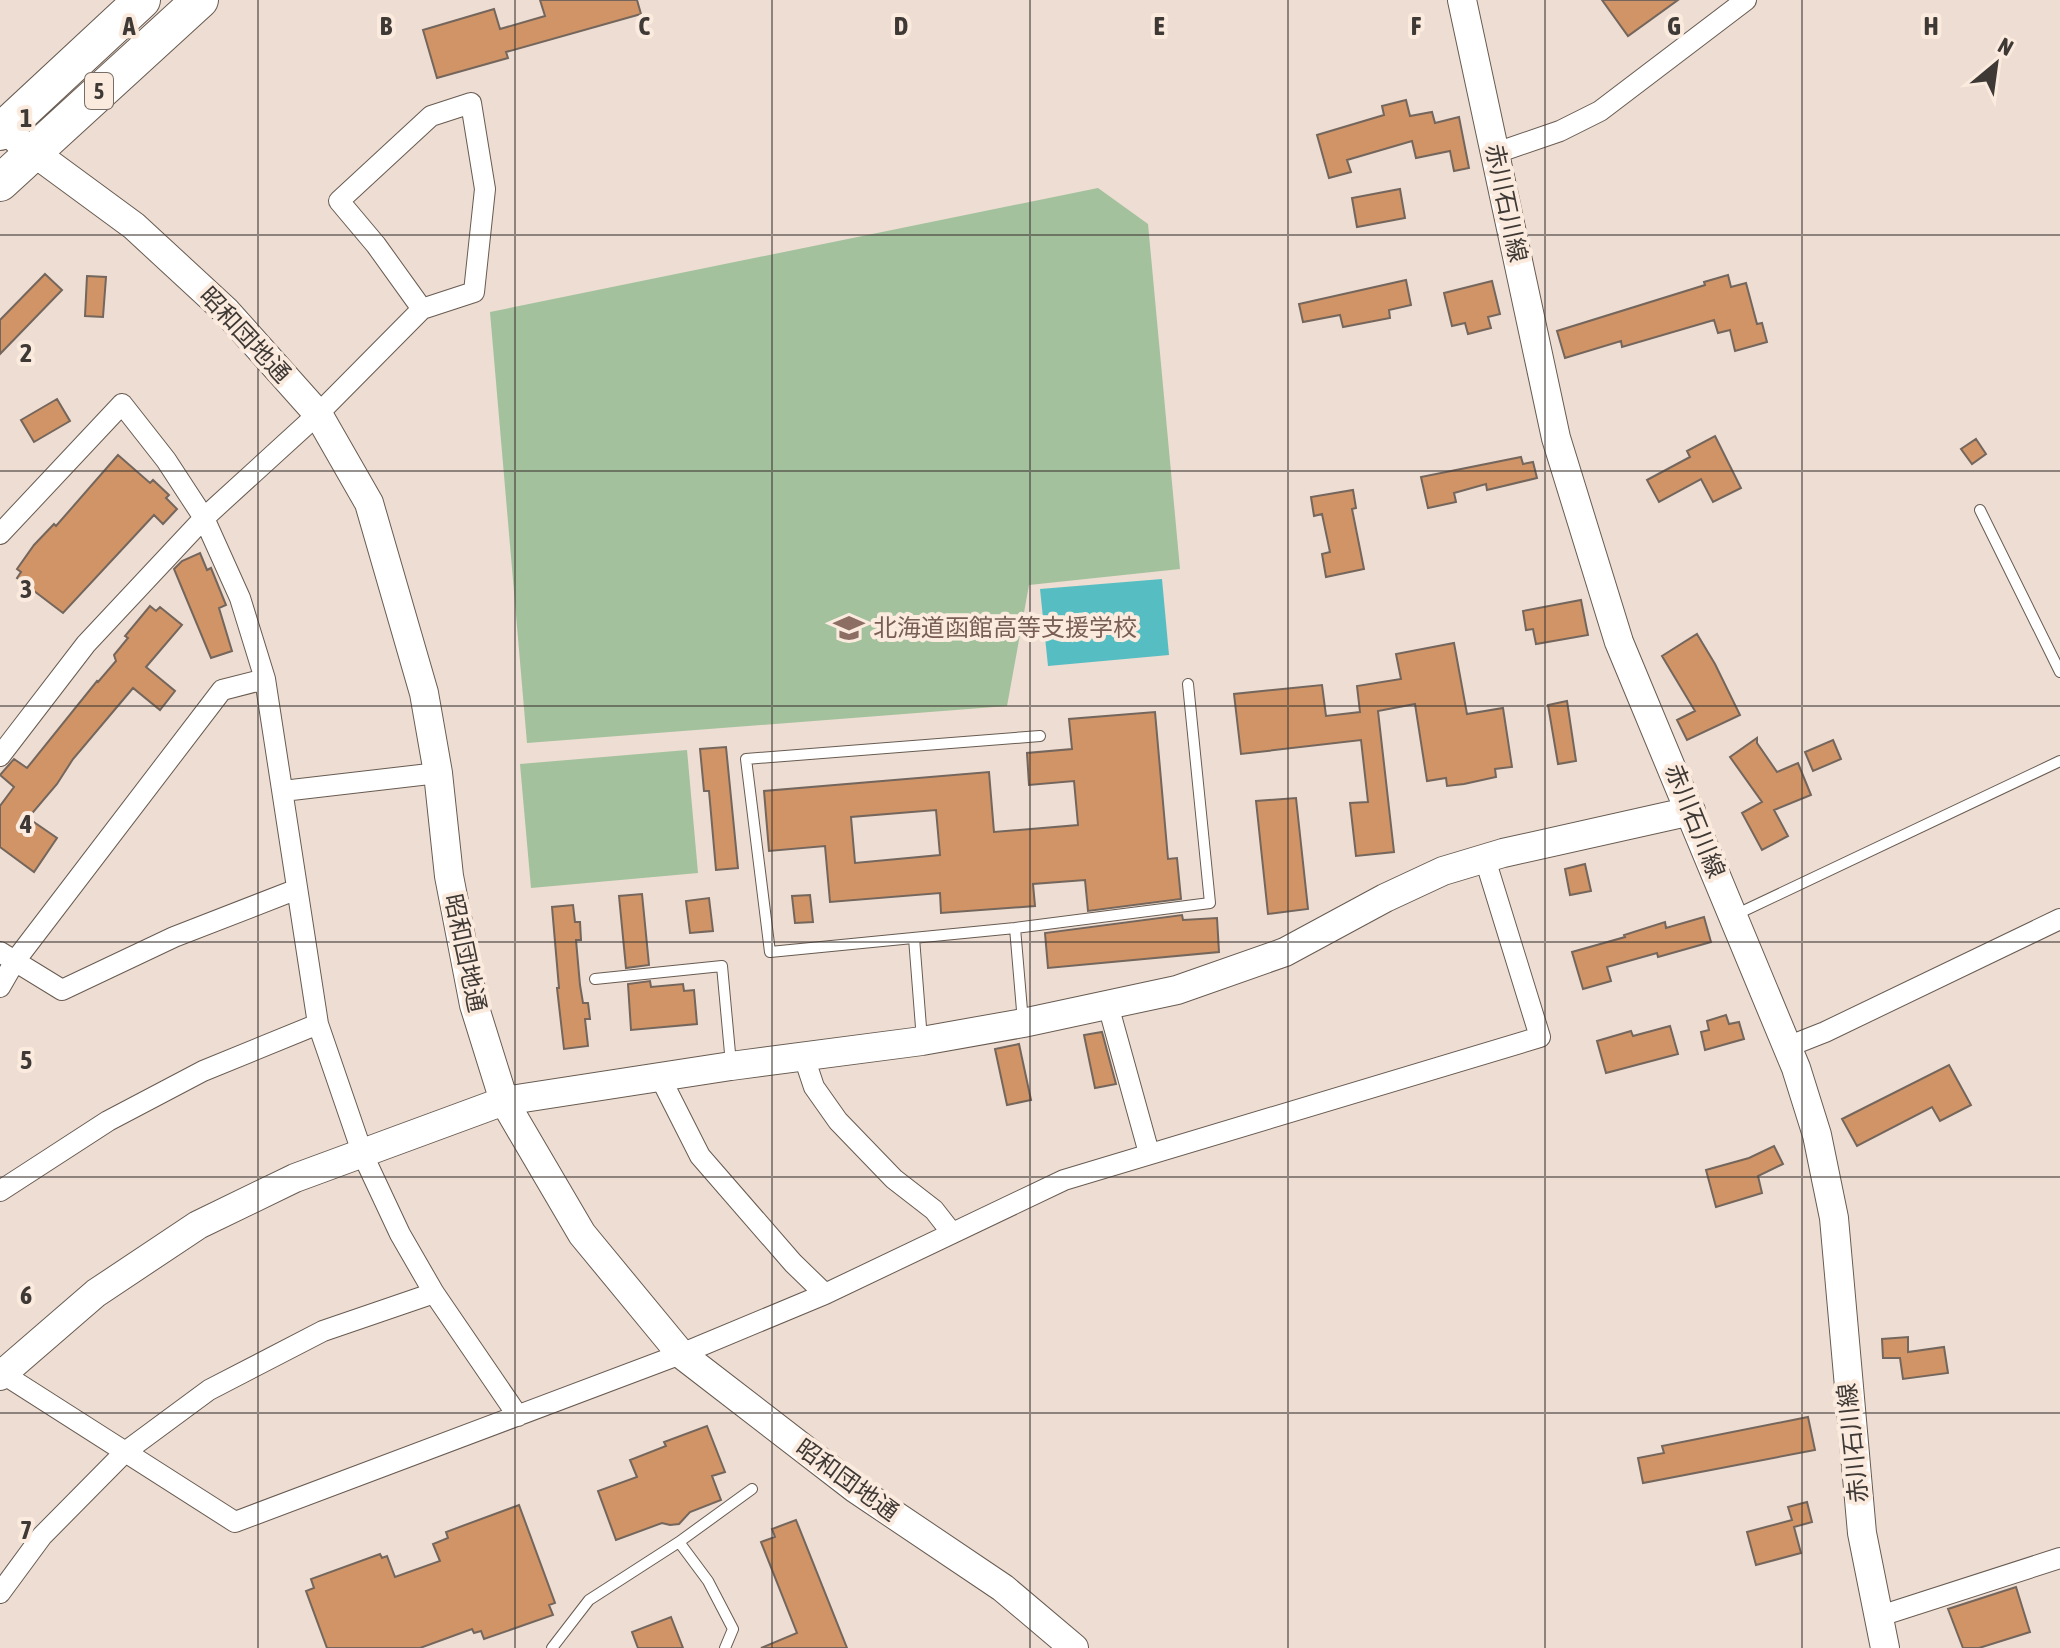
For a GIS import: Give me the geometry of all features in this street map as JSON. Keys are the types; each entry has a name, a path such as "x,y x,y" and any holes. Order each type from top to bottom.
{"highway":[{"name":"5","path":"0,183 200,0"},
{"name":"5","path":"1,130 130,6"}],"street":[{"name":"赤川石川線","path":"1462,0 1556,438 1619,642 1787,1047 1817,1135 1834,1218 1862,1533 1885,1648"},
{"path":"1496,153 1560,131 1600,111 1746,0"},
{"path":"0,756 86,644 204,518 318,414 422,309 474,292 485,189 471,103 431,116 339,201 376,245 422,309"},
{"name":"昭和団地通","path":"1,130 146,236 226,311 318,414 369,503 424,693 438,773 449,876 474,1005 504,1101 582,1234 681,1354 856,1489 1003,1588 1074,1648"},
{"path":"0,534 122,404 166,460 204,518 240,598 265,679 318,1024 363,1155 400,1234 434,1293 518,1416"},
{"path":"0,987 8,956 222,690 265,679"},
{"path":"283,791 438,773"},
{"path":"1485,859 1540,1037 1064,1180 825,1294 681,1354 235,1522 1,1374 96,1293 198,1225 295,1178 504,1101 922,1041 1177,990 1272,957 1443,871 1485,859 1691,811"},
{"path":"8,956 62,990 174,937 295,890"},
{"path":"1787,1047 1825,1032 2060,919"},
{"path":"1108,1005 1149,1153"},
{"path":"0,1191 108,1121 203,1071 318,1024"},
{"path":"804,1057 814,1087 838,1121 894,1179 934,1210 952,1233"},
{"path":"660,1077 700,1156 793,1263 825,1294"},
{"path":"0,1593 42,1536 125,1452 209,1390 323,1331 434,1293"},
{"path":"1877,1617 2060,1558"}],"lane":[{"path":"1980,510 2060,672"},
{"path":"1040,736 746,759 770,952 1015,928 1210,903 1188,684"},
{"path":"1734,916 2060,761"},
{"path":"1015,928 1023,1023"},
{"path":"914,938 922,1041"},
{"path":"595,979 722,966 731,1066"},
{"path":"552,1648 589,1600 679,1542 752,1489"},
{"path":"679,1542 708,1581 733,1629 725,1648"}],"green space":[{"path":"1098,188 1148,224 1180,569 1029,585 1007,706 527,743 490,312"},
{"path":"687,750 698,873 531,888 520,764"}],"water":[{"path":"1162,579 1169,655 1048,666 1040,589"}],"building":[{"path":"540,0 637,0 641,14 506,52 508,58 437,78 423,30 494,9 500,29 545,16"},
{"path":"1602,0 1678,0 1628,36"},
{"path":"1406,100 1410,116 1432,112 1435,123 1459,117 1469,168 1454,171 1450,151 1416,158 1412,141 1347,160 1351,172 1329,178 1317,135 1384,115 1382,106"},
{"path":"1400,189 1405,218 1357,227 1352,198"},
{"path":"45,274 62,290 0,354 0,320"},
{"path":"1728,275 1731,287 1746,283 1757,324 1762,323 1767,342 1735,351 1730,330 1718,333 1714,320 1622,347 1621,341 1565,358 1557,331"},
{"path":"87,276 106,277 103,317 85,316"},
{"path":"1406,280 1411,305 1389,310 1390,318 1343,327 1340,315 1303,322 1299,304"},
{"path":"1492,281 1500,314 1488,317 1491,328 1468,334 1465,323 1452,326 1444,293"},
{"path":"57,399 70,421 34,442 21,420"},
{"path":"1715,436 1741,488 1713,502 1701,479 1659,502 1647,480 1690,457 1687,451"},
{"path":"1976,439 1986,454 1972,464 1961,449"},
{"path":"118,455 150,483 153,480 169,495 166,498 177,509 163,524 154,515 63,613 17,578 21,572 17,569 34,545 54,524 56,526"},
{"path":"1521,457 1523,464 1533,462 1537,478 1487,490 1486,484 1454,493 1456,502 1428,508 1421,477"},
{"path":"1353,490 1356,508 1352,509 1364,569 1326,577 1322,554 1330,552 1322,514 1314,516 1311,497"},
{"path":"200,553 207,570 211,568 226,605 219,608 232,651 211,658 174,569 182,561"},
{"path":"1581,600 1588,635 1536,644 1533,629 1526,630 1523,611"},
{"path":"150,606 156,611 160,607 182,625 146,667 175,691 160,710 133,688 73,759 57,784 28,818 57,838 34,872 0,847 0,806 14,787 0,775 14,759 27,768 116,661 114,655 128,638 125,636"},
{"path":"1697,634 1740,715 1687,740 1677,720 1695,711 1662,656"},
{"path":"1454,643 1467,714 1503,708 1512,767 1495,769 1496,777 1464,784 1447,786 1446,778 1427,781 1415,704 1378,711 1394,852 1356,856 1350,803 1368,802 1361,740 1241,754 1234,694 1322,685 1326,716 1360,712 1357,686 1401,679 1396,654"},
{"path":"1567,701 1576,761 1558,764 1548,705"},
{"path":"1155,712 1168,859 1177,858 1181,899 1088,911 1085,880 1033,884 1035,906 941,913 940,893 830,902 825,846 769,851 764,791 989,772 994,832 1078,825 1074,781 1029,785 1027,753 1072,749 1069,719","holes":["936,810 940,855 855,863 851,817"]},
{"path":"1757,738 1757,743 1777,772 1798,763 1811,795 1774,810 1788,836 1762,850 1742,813 1762,802 1730,757"},
{"path":"1833,740 1841,759 1813,771 1805,752"},
{"path":"726,747 738,868 716,870 709,791 704,791 700,749"},
{"path":"1296,798 1308,909 1268,914 1256,801"},
{"path":"1585,864 1591,891 1570,895 1565,869"},
{"path":"642,894 649,965 626,968 619,896"},
{"path":"810,895 813,922 795,923 792,896"},
{"path":"709,898 713,931 690,933 686,901"},
{"path":"573,905 575,922 580,922 581,940 576,940 580,985 583,1003 588,1003 590,1019 585,1019 588,1046 564,1049 552,907"},
{"path":"1182,915 1183,920 1217,918 1219,952 1048,968 1045,933"},
{"path":"1704,917 1711,942 1607,967 1611,981 1583,989 1572,952 1665,922 1666,928"},
{"path":"650,981 651,987 683,984 684,991 694,990 697,1024 631,1030 628,984"},
{"path":"1726,1015 1729,1024 1739,1022 1744,1039 1705,1050 1701,1032 1709,1030 1707,1021"},
{"path":"1670,1026 1678,1054 1606,1073 1597,1041 1631,1031 1633,1036"},
{"path":"1102,1032 1116,1084 1095,1088 1084,1035"},
{"path":"1019,1044 1031,1100 1007,1105 995,1049"},
{"path":"1949,1065 1971,1105 1940,1121 1932,1107 1857,1146 1842,1119"},
{"path":"1774,1146 1783,1164 1758,1176 1762,1193 1716,1207 1706,1170 1749,1158"},
{"path":"1908,1337 1908,1352 1944,1347 1948,1373 1903,1379 1900,1358 1883,1358 1882,1339"},
{"path":"1808,1417 1815,1450 1643,1483 1638,1458 1664,1453 1662,1446"},
{"path":"707,1426 725,1472 712,1476 721,1500 690,1512 679,1524 662,1523 616,1540 598,1491 637,1477 630,1460 666,1446 664,1442"},
{"path":"1807,1502 1812,1522 1794,1527 1801,1553 1756,1565 1747,1532 1792,1520 1788,1507"},
{"path":"519,1505 555,1603 549,1605 553,1615 484,1639 481,1631 474,1633 472,1629 420,1648 327,1648 306,1591 314,1588 311,1579 380,1554 382,1558 387,1556 395,1577 440,1561 433,1544 448,1538 446,1532"},
{"path":"796,1520 847,1648 761,1648 797,1633 761,1542 775,1537 772,1529"},
{"path":"2016,1587 2030,1632 1979,1648 1963,1648 1948,1609"},
{"path":"671,1617 683,1648 638,1648 632,1632"}],"place":[{"name":"北海道函館高等支援学校","path":"849,628"}]}
